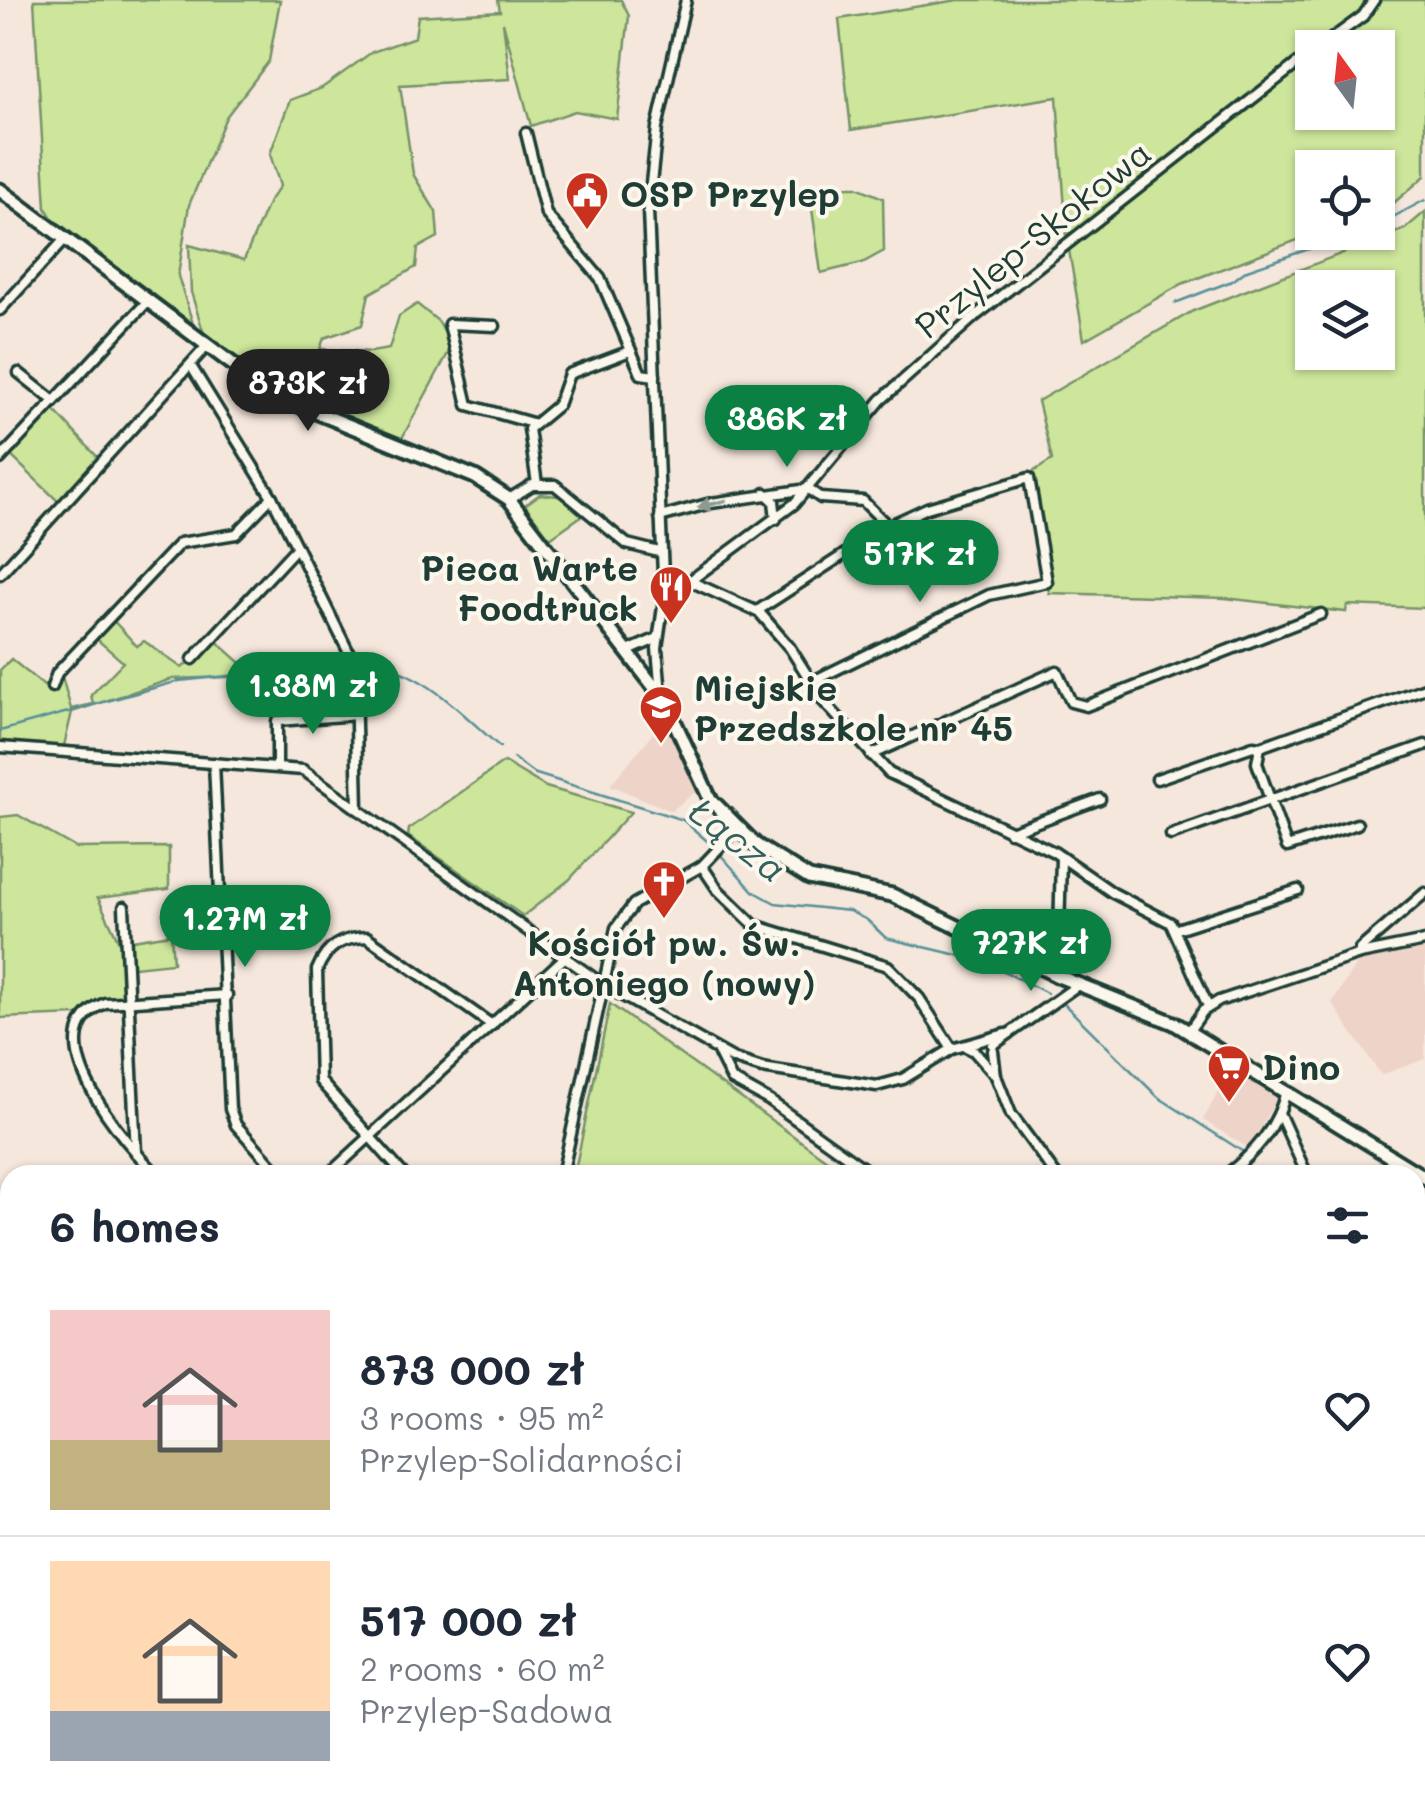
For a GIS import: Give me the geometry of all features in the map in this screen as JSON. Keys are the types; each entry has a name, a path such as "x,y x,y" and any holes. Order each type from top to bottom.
{"main road":[{"path":"0,190 206,346 290,404 475,476 508,499 661,694 710,799 736,830 792,870 820,882 892,895 1058,976 1189,1031 1404,1165"}],"street":[{"path":"661,694 658,638 664,600 660,584 648,211 657,128 686,0"},
{"path":"1344,30 1363,16 1374,0"},
{"name":"Przylep-Skokowa","path":"664,600 776,519 808,489 881,400 974,316 1295,65"},
{"path":"526,133 546,214 600,278 640,374 655,376"},
{"path":"0,310 65,240"},
{"path":"0,459 147,302"},
{"path":"494,326 449,324 468,405 532,423"},
{"path":"0,574 192,366 206,346"},
{"path":"536,484 528,434 532,423 558,405 568,374 630,351"},
{"path":"192,366 272,498 350,654 358,810"},
{"path":"19,373 54,401"},
{"path":"756,611 888,526 926,508 1029,478 1047,582 989,595 812,680"},
{"path":"508,499 536,484 560,488 632,547 660,552"},
{"path":"660,517 766,493 808,489 821,498 863,502 888,526"},
{"path":"766,493 774,501 776,519"},
{"path":"52,686 57,673 180,542 236,534 272,498"},
{"path":"193,659 297,547"},
{"path":"690,581 756,611 812,680 824,702 896,777 1061,857 1112,894 1161,915 1177,929 1208,1006"},
{"path":"660,584 680,587"},
{"path":"871,755 1057,671 1071,702 1086,706 1321,614"},
{"path":"628,651 658,638"},
{"path":"1157,779 1425,688"},
{"path":"277,765 278,720 356,715"},
{"path":"1171,836 1425,745"},
{"path":"0,746 303,770 563,959 718,1050 762,1068 858,1084 887,1084 952,1049 962,1046 976,1050 991,1045 1078,984"},
{"path":"1260,747 1257,763 1286,847 1356,824"},
{"path":"214,763 230,1110 236,1125 273,1165"},
{"path":"1009,832 1100,800"},
{"path":"564,1165 610,952 624,913 702,866 736,830"},
{"path":"1058,976 1061,857"},
{"path":"702,866 718,890 754,924 888,966 919,998 952,1049"},
{"path":"1177,929 1298,890"},
{"path":"1360,954 1360,949 1425,892"},
{"path":"124,907 136,1153"},
{"path":"395,1165 320,1081 316,970 335,944 367,937 492,1025"},
{"path":"1189,1031 1208,1006 1360,954 1425,941"},
{"path":"339,1165 563,959"},
{"path":"148,1165 89,1090 80,1038 87,1011 105,1004 227,995"},
{"path":"976,1050 991,1045"},
{"path":"991,1045 996,1076 1020,1132 1048,1165"},
{"path":"718,1050 732,1080 770,1101 860,1165"},
{"path":"976,1050 996,1076"},
{"path":"1238,1165 1259,1147 1280,1115 1286,1092"},
{"path":"1280,1115 1302,1165"}],"shaded area":[{"name":"Miejskie Przedszkole nr 45","path":"666,718 698,790 671,811 610,785"},
{"path":"1425,947 1425,1059 1381,1075 1332,1003 1358,961"},
{"path":"1232,1067 1277,1097 1250,1149 1203,1120"}],"green space":[{"path":"34,0 280,0 269,61 226,117 189,205 178,276 193,324 52,218 46,208"},
{"path":"498,0 621,0 629,16 617,119 575,111 531,126 503,22 510,79 400,85 413,174 436,212 438,237 418,248 416,267 369,294 362,325 324,338 320,349 389,349 399,316 417,304 438,321 452,346 401,440 283,391 204,334 191,292 189,245 244,260 269,201 280,186 270,154 290,100 322,88 372,52 415,37 418,16 500,11"},
{"path":"958,0 1425,0 1425,176 1395,202 1395,150 1295,150 1295,241 1182,284 1084,340 1067,238 1057,97 851,130 839,19"},
{"path":"809,187 857,187 883,198 884,251 862,263 821,273"},
{"path":"1425,212 1425,608 1347,605 1346,612 1225,598 1049,593 1033,472 1052,460 1038,401 1193,311 1295,272 1295,370 1395,370 1395,270 1299,270 1351,250 1395,250 1395,233"},
{"path":"52,408 104,464 65,508 8,453"},
{"path":"540,494 566,497 587,512 550,538 525,505"},
{"path":"110,617 137,646 144,641 182,668 214,639 256,676 172,679 72,712 63,750 0,743 0,670 11,659 44,686 61,673 71,709 93,704 91,695 123,662 93,636"},
{"path":"504,762 546,787 631,812 569,880 523,916 408,836 409,829"},
{"path":"18,815 76,848 169,847 169,889 98,898 119,942 171,934 173,963 124,968 128,999 96,1001 78,1015 0,1018 0,817"},
{"path":"610,1004 834,1165 576,1165"}],"waterway":[{"path":"1395,216 1425,200"},
{"path":"1175,303 1232,281 1247,270 1306,250"},
{"name":"Łącza","path":"357,663 379,665 418,680 500,747"},
{"name":"Łącza","path":"0,731 179,681 344,664"},
{"name":"Łącza","path":"513,758 533,773 683,820 714,847"},
{"name":"Łącza","path":"719,853 753,891 775,903 849,911 867,920 886,938 983,961 1047,993"},
{"name":"Łącza","path":"1062,1002 1158,1097 1245,1153"}],"place":[{"name":"OSP Przylep","path":"587,231"},
{"name":"Pieca Warte Foodtruck","path":"671,625"},
{"name":"Miejskie Przedszkole nr 45","path":"661,745"},
{"name":"Kościół pw. Św. Antoniego (nowy)","path":"664,920"},
{"name":"Dino","path":"1229,1104"}]}
